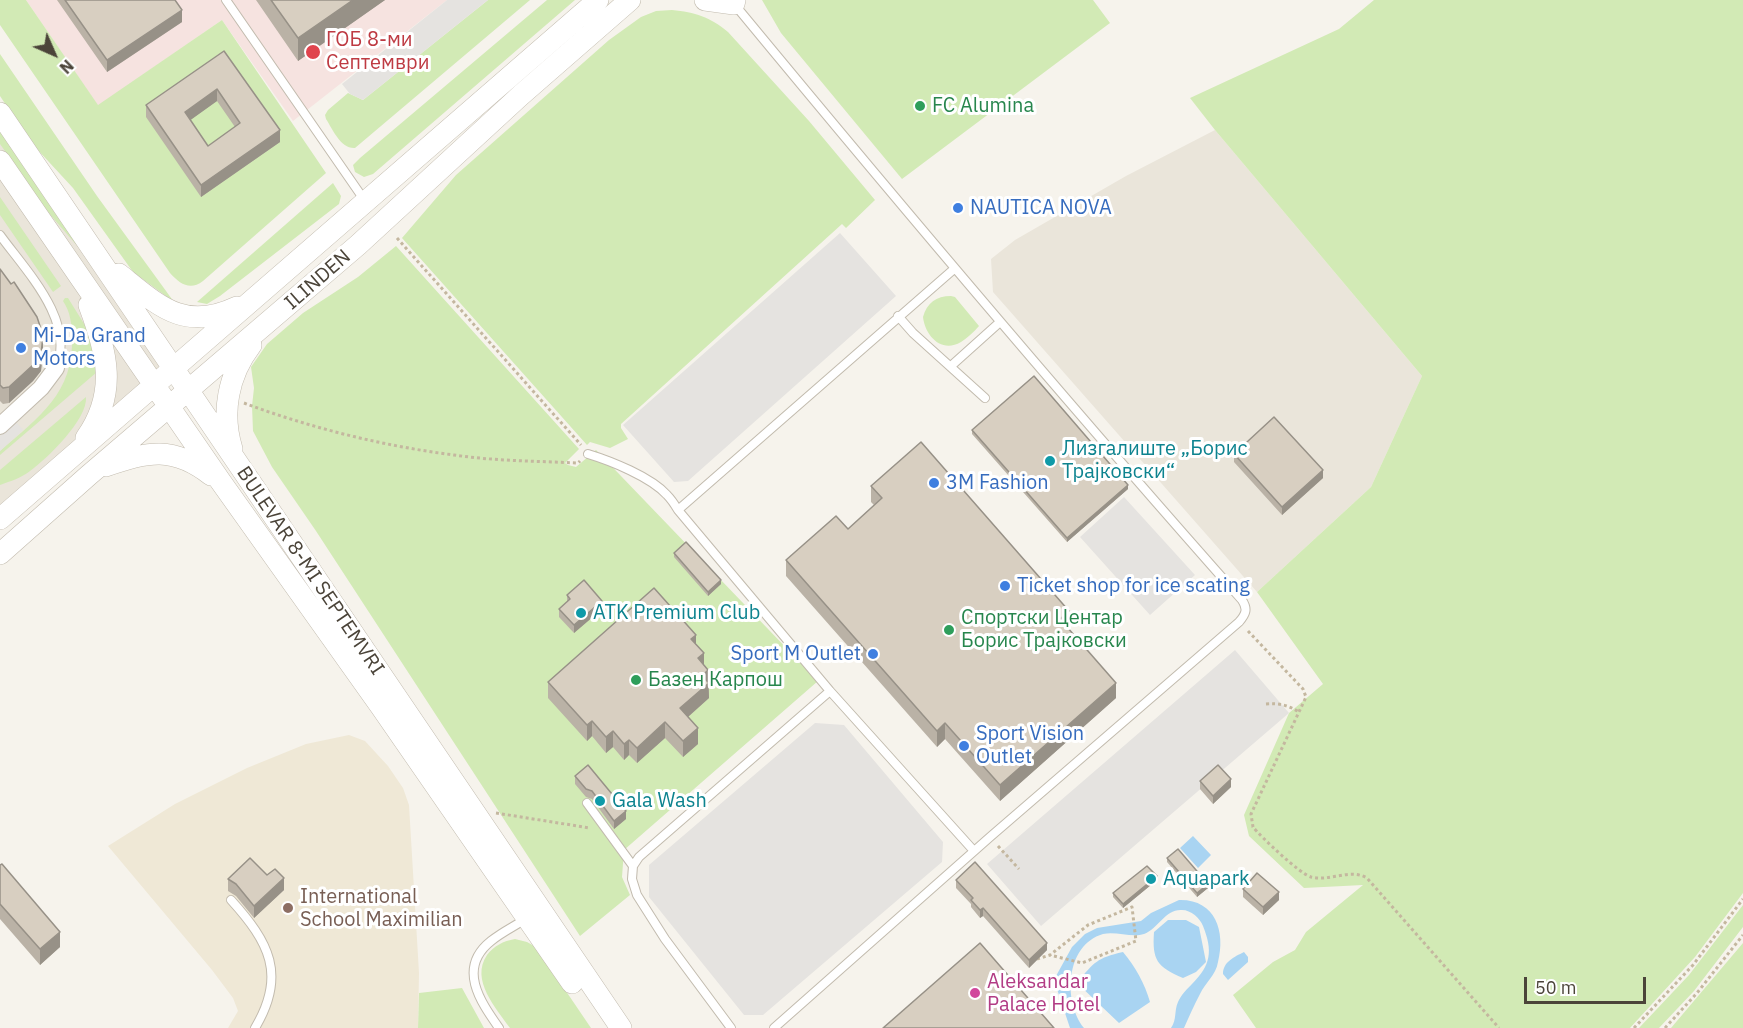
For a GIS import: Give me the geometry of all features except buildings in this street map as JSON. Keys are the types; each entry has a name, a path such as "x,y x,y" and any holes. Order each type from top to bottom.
{"street":[{"name":"ILINDEN","path":"0,519 365,201 606,7 630,0"},
{"path":"606,7 649,0"},
{"path":"705,0 735,1"},
{"name":"ILINDEN","path":"0,554 367,238 521,95 606,7"},
{"name":"BULEVAR 8-MI SEPTEMVRI","path":"0,113 621,1028"},
{"name":"BULEVAR 8-MI SEPTEMVRI","path":"0,161 6,174 603,1028"},
{"path":"100,259 147,296 167,310 181,316 215,315 252,301"},
{"path":"72,456 98,418 105,396 107,379 103,343 77,274"},
{"path":"240,466 230,441 228,406 231,385 241,359 270,321"},
{"path":"0,426 41,388 56,368"},
{"path":"89,475 107,465 149,453 161,452 192,462 221,482"}],"lane":[{"path":"226,0 365,201"},
{"path":"735,1 954,269 1116,458 1242,600 1246,611 1239,622 990,837 774,1028"},
{"path":"0,235 56,317 62,336 62,350 56,368"},
{"path":"678,510 954,269"},
{"path":"898,316 913,333 985,398"},
{"path":"951,366 1000,322"},
{"path":"588,454 614,462 656,484 667,494 830,690 974,851"},
{"path":"731,1028 665,939 638,895 632,879 633,866 639,857 830,690"},
{"path":"587,803 633,866"},
{"path":"231,900 261,939 271,972 270,998 255,1028"},
{"path":"499,1028 476,990 473,974 476,961 491,941 528,918"}],"path":[{"path":"238,400 298,422 402,447 453,455 578,463 588,454 397,238"},
{"path":"1239,622 1303,689 1306,697 1251,814 1253,827 1311,877 1358,874 1367,878 1499,1028"},
{"path":"1266,704 1278,703 1299,711"},
{"path":"491,812 607,831"},
{"path":"990,837 1018,869"},
{"path":"1634,1028 1693,965 1743,899"},
{"path":"1037,959 1050,955 1088,925 1132,907 1136,941 1082,963 1050,955"},
{"path":"1665,1028 1743,935"}],"shaded area":[{"name":"ГОБ 8-ми Септември","path":"26,0 447,0 293,121 222,20 98,106"},
{"path":"447,0 488,0 363,100 350,94 342,84"},
{"path":"0,113 174,368 0,519"},
{"path":"1215,130 1422,376 1371,487 1257,592 993,292 991,259 1015,240 1126,176"},
{"path":"840,233 896,296 688,481 674,482 623,425"},
{"path":"16,422 23,430 0,451 0,436"},
{"path":"1124,497 1195,575 1150,615 1080,537"},
{"path":"1235,650 1289,713 1041,926 987,864"},
{"path":"815,723 844,725 943,842 942,862 763,1015 744,1015 649,897 649,865"},
{"name":"International School Maximilian","path":"349,735 365,741 388,766 403,788 409,805 419,973 418,1028 228,1028 238,1011 233,998 108,846 175,804 247,768 306,744"}],"green space":[{"path":"0,0 26,0 98,105 222,20 326,173 203,281 194,286 181,283 170,273 0,25"},
{"path":"488,0 530,0 355,148 342,142 326,119 325,115 328,110 348,93 363,100"},
{"path":"547,0 575,0 373,174 364,177 355,172 353,165 360,158"},
{"name":"FC Alumina","path":"762,0 1093,0 1110,23 902,179 781,33"},
{"path":"1374,0 1743,0 1743,893 1695,957 1630,1028 1256,1028 1233,995 1273,962 1295,950 1306,932 1363,885 1304,888 1249,836 1244,815 1289,713 1323,684 1257,592 1371,487 1422,376 1190,98 1339,29"},
{"path":"672,10 702,16 728,32 809,121 875,200 846,228 842,224 621,424 628,439 610,448 590,442 587,445 402,238 456,175 609,40 641,17 656,11"},
{"path":"0,54 97,196 174,302 133,272 73,188 36,148 20,126 0,96"},
{"path":"0,131 86,256 47,211 0,144"},
{"path":"333,183 341,196 339,204 220,296 207,304 197,302"},
{"path":"0,197 61,286 53,292 0,215"},
{"path":"396,246 579,449 565,463 576,467 596,450 818,681 624,850 622,877 630,895 580,936 272,467 253,431 254,388 251,367 267,344 303,313 358,277"},
{"path":"955,297 979,326 961,342 947,346 935,341 924,324 923,317 933,301"},
{"path":"68,298 91,335 97,372 0,455 0,451 28,427 51,402 67,374 71,357 72,332 69,313 63,301"},
{"path":"86,397 85,406 74,427 56,448 27,473 0,485 0,470"},
{"path":"1743,905 1743,927 1694,991 1659,1028 1639,1028 1689,975"},
{"path":"515,939 536,947 591,1028 510,1028 492,1003 481,974 487,955 499,944"},
{"path":"1743,943 1743,1028 1671,1028"},
{"path":"462,988 484,1028 418,1028 419,993"}],"water":[{"path":"1193,836 1211,855 1198,868 1180,848"},
{"path":"1179,900 1191,901 1209,911 1219,928 1220,939 1217,967 1202,990 1184,1028 1171,1028 1177,1005 1179,999 1203,970 1209,950 1200,920 1185,910 1171,913 1144,934 1103,934 1090,940 1081,950 1071,975 1073,1004 1084,1028 1070,1028 1057,989 1056,976 1072,947 1085,934 1097,928 1141,921 1151,913"},
{"path":"1168,920 1186,920 1199,927 1206,962 1196,972 1183,978 1167,970 1155,956 1154,932"},
{"path":"1123,952 1139,975 1150,1002 1119,1023 1077,983 1097,962 1107,956"},
{"path":"1244,952 1248,957 1248,962 1228,980 1223,974 1225,966 1230,960"}],"place":[{"name":"ГОБ 8-ми Септември","path":"313,52"},
{"name":"FC Alumina","path":"920,106"},
{"name":"NAUTICA NOVA","path":"958,208"},
{"name":"Mi-Da Grand Motors","path":"21,348"},
{"name":"Лизгалиште „Борис Трајковски“","path":"1050,461"},
{"name":"3M Fashion","path":"934,483"},
{"name":"Ticket shop for ice scating","path":"1005,586"},
{"name":"ATK Premium Club","path":"581,613"},
{"name":"Спортски Центар Борис Трајковски","path":"949,630"},
{"name":"Sport M Outlet","path":"873,654"},
{"name":"Базен Карпош","path":"636,680"},
{"name":"Sport Vision Outlet","path":"964,746"},
{"name":"Gala Wash","path":"600,801"},
{"name":"Aquapark","path":"1151,879"},
{"name":"International School Maximilian","path":"288,908"},
{"name":"Aleksandar Palace Hotel","path":"975,993"}]}
